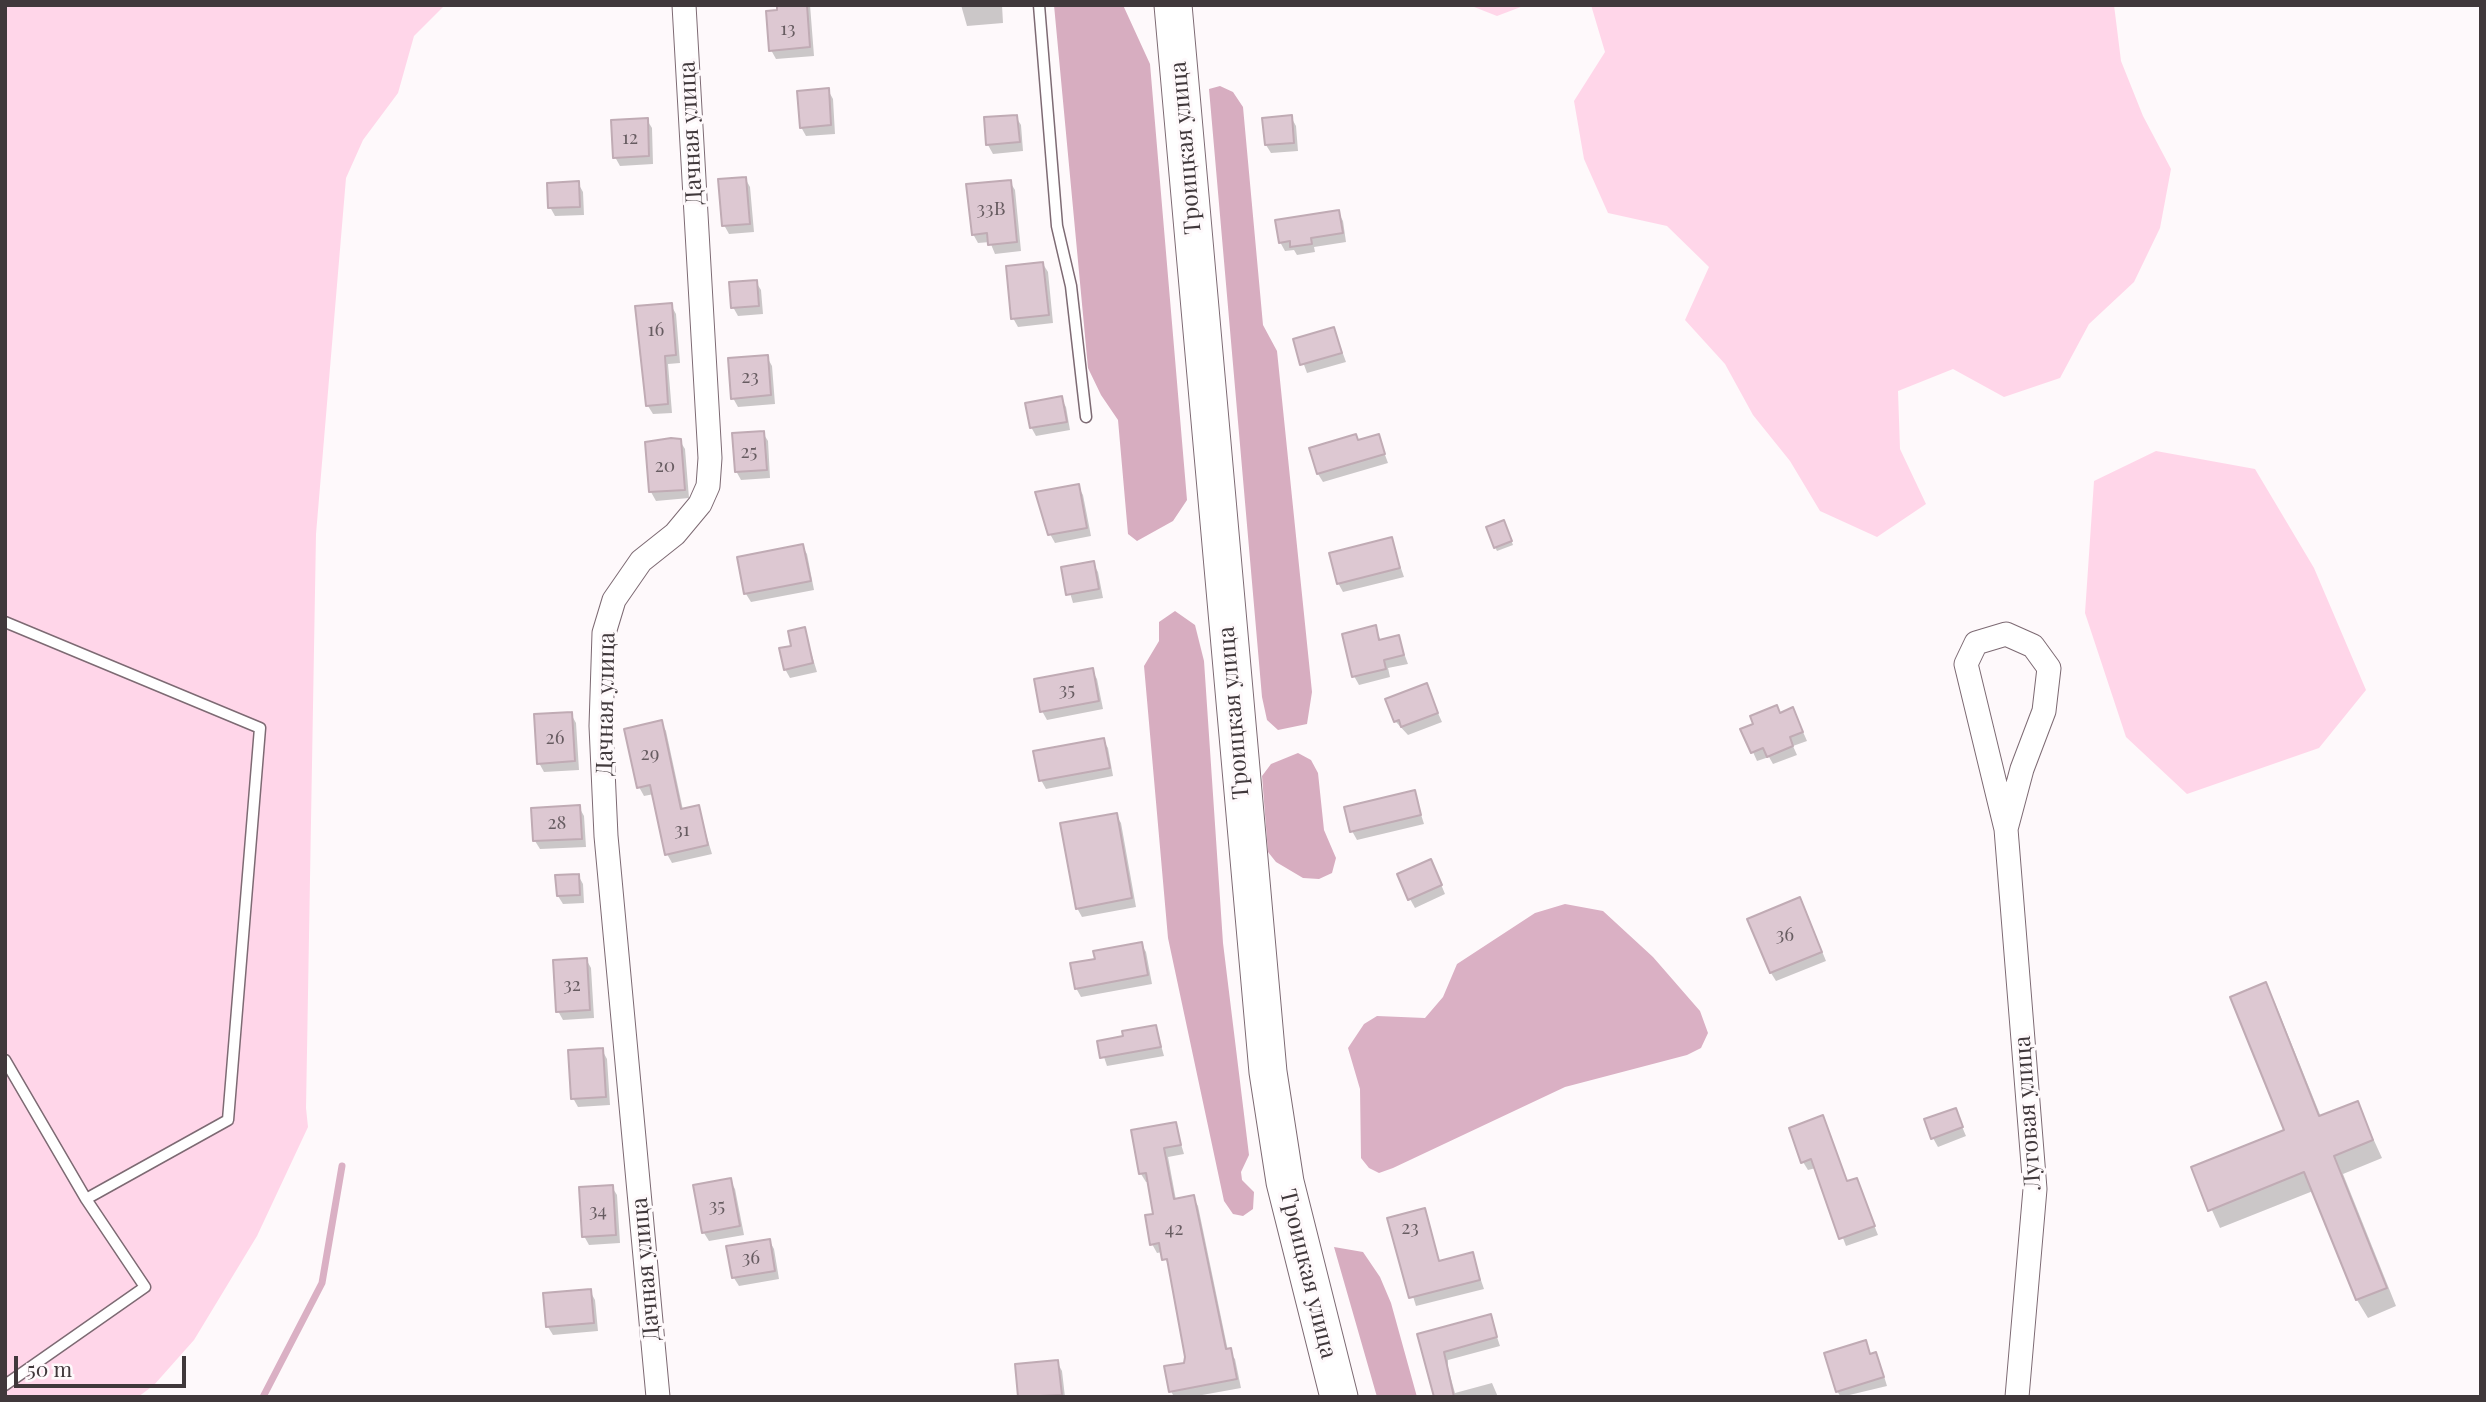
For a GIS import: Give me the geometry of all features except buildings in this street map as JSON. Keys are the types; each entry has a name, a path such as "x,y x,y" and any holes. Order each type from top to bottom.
{"main road":[{"name":"Троицкая улица","path":"1174,13 1252,923 1268,1072 1284,1182 1339,1397"}],"street":[{"name":"Дачная улица","path":"658,1397 606,836 601,726 604,634 614,600 641,561 675,534 692,514 708,486 710,458 684,5"},
{"name":"Луговая улица","path":"2006,829 2022,769 2044,711 2049,668 2033,646 2006,634 1976,643 1966,664 2006,829 2035,1189 2017,1397"}],"lane":[{"path":"1039,5 1057,226 1071,286 1086,417"},
{"path":"5,622 260,728 228,1120 86,1199"},
{"path":"5,1060 86,1199 145,1287 5,1385"}],"shaded area":[{"path":"5,5 445,5 414,36 398,93 363,140 346,178 316,534 306,1108 308,1127 257,1236 194,1340 154,1385 138,1397 5,1397"},
{"path":"1054,5 1123,5 1150,64 1187,500 1173,521 1137,541 1128,534 1118,420 1101,395 1088,368"},
{"path":"1469,5 1526,5 1497,16"},
{"path":"1591,5 2114,5 2121,61 2143,116 2171,169 2160,228 2134,282 2089,324 2060,378 2004,397 1953,369 1898,391 1900,449 1926,504 1877,537 1820,511 1790,461 1753,415 1725,364 1685,320 1709,267 1667,226 1608,213 1584,159 1574,101 1605,52"},
{"path":"1220,86 1233,92 1243,107 1263,325 1277,351 1312,692 1307,724 1278,730 1267,720 1262,697 1209,89"},
{"path":"2156,451 2255,469 2314,568 2366,690 2319,748 2187,794 2126,737 2085,613 2094,481"},
{"path":"1175,611 1195,625 1204,661 1223,943 1249,1155 1241,1172 1242,1180 1254,1192 1253,1209 1243,1216 1233,1214 1224,1201 1168,938 1144,666 1159,641 1159,622"},
{"path":"1298,753 1311,760 1318,773 1324,830 1336,858 1332,873 1319,879 1303,878 1276,862 1268,852 1262,776 1271,764"},
{"path":"1565,904 1603,911 1653,957 1700,1011 1708,1033 1701,1048 1687,1055 1565,1087 1393,1168 1379,1173 1369,1168 1361,1158 1360,1089 1348,1048 1364,1024 1377,1016 1425,1018 1443,997 1457,964 1535,913"},
{"path":"1334,1247 1363,1252 1380,1277 1391,1303 1417,1397 1377,1397"}],"waterway":[{"path":"263,1397 322,1283 342,1166"}]}
